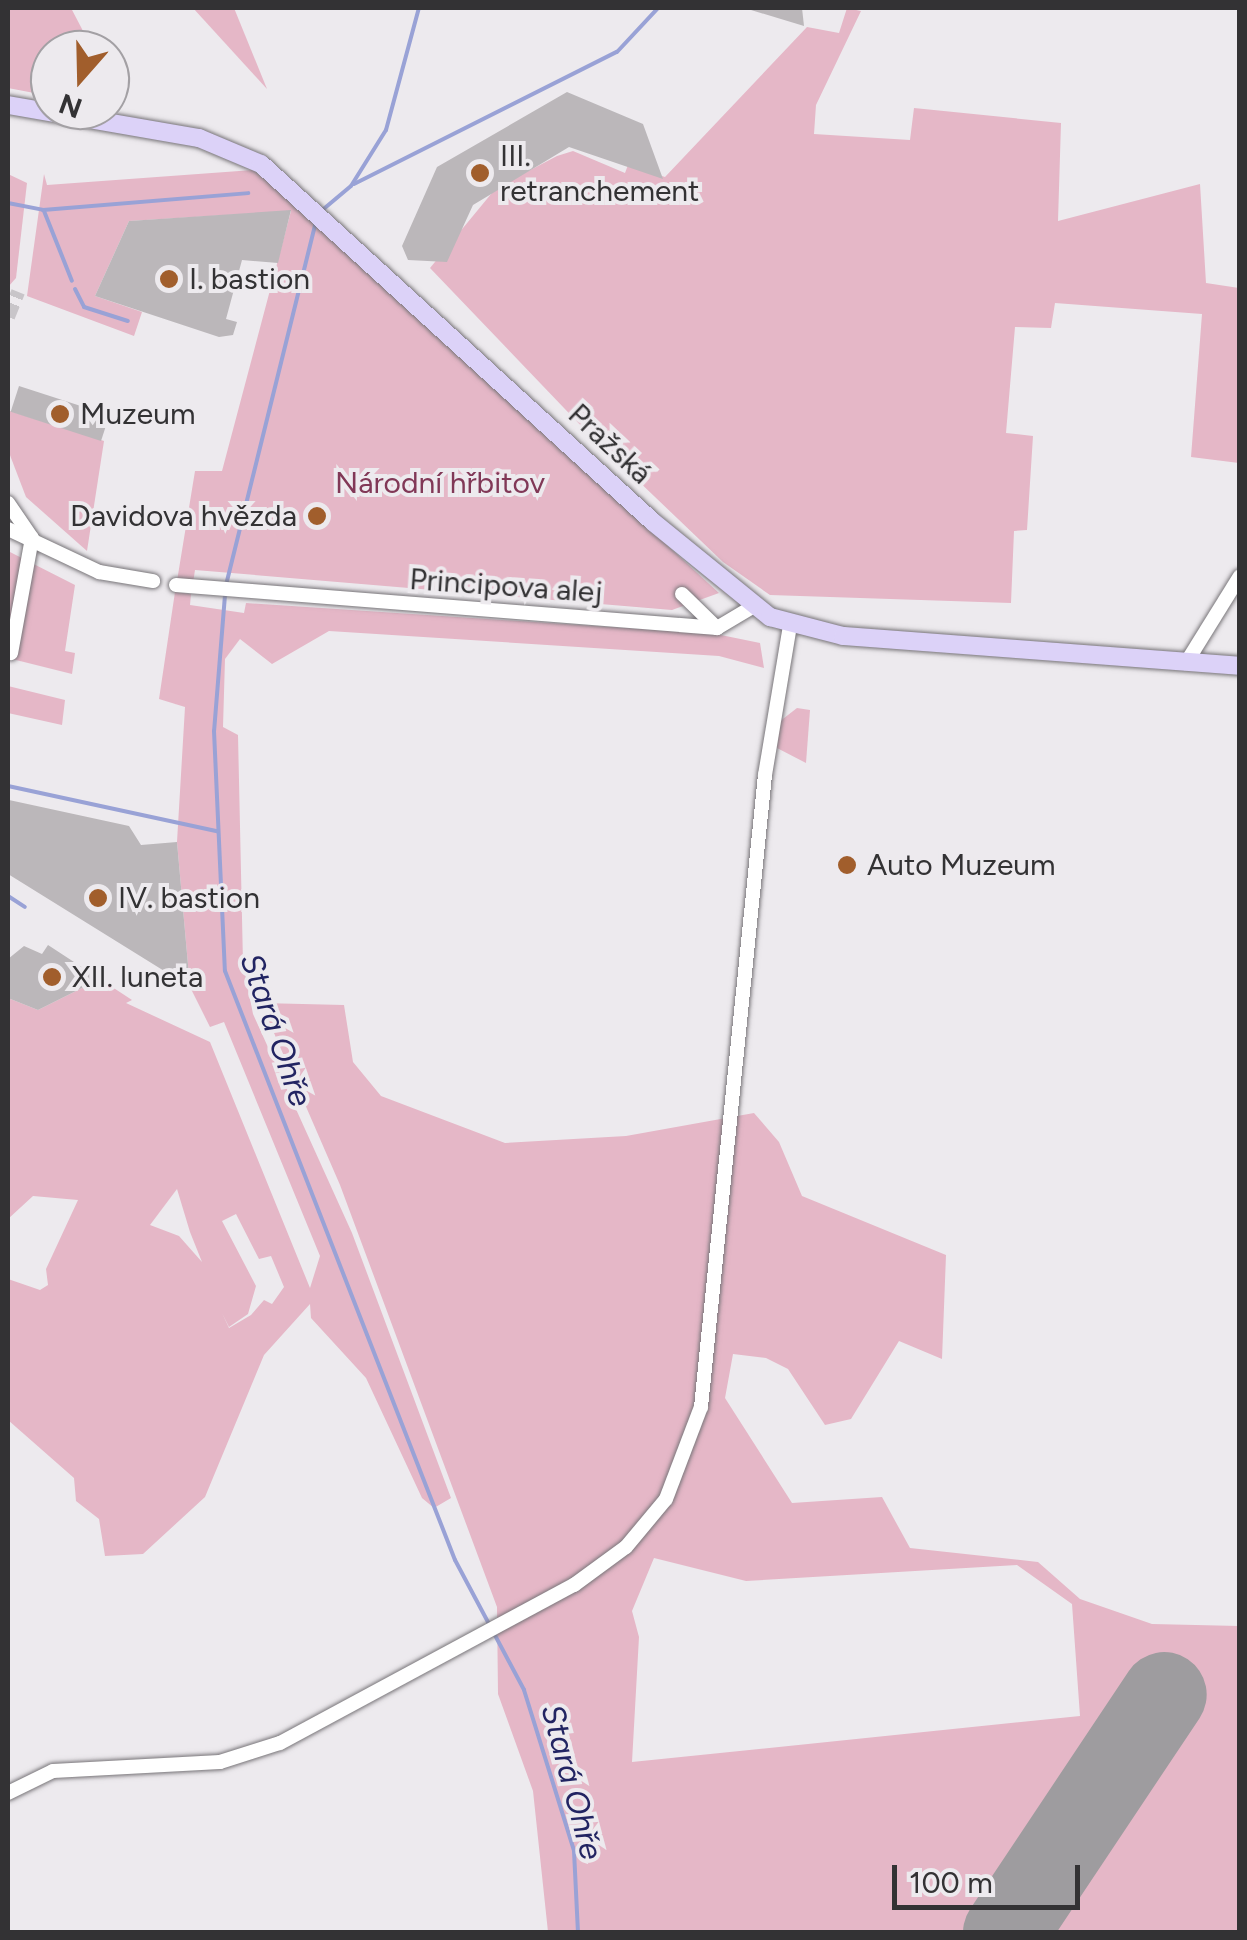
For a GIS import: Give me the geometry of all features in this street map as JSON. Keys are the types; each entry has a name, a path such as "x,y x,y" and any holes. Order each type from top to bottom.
{"main road":[{"name":"Pražská","path":"8,105 224,145 304,199 754,606 790,625 843,636 1240,666"}],"street":[{"path":"8,502 32,538 11,652"},
{"path":"8,529 98,572 153,582"},
{"path":"1186,663 1240,576"},
{"name":"Principova alej","path":"176,585 248,596 717,628"},
{"path":"682,594 717,628 754,606"},
{"path":"8,1793 32,1777 76,1767 243,1757 479,1636 600,1568 648,1522 680,1472 702,1407 766,764 790,625"}],"green space":[{"path":"71,8 83,30 30,30 30,92 8,88 8,10"},
{"path":"193,8 234,8 267,89"},
{"path":"847,8 861,11 816,105 814,134 910,140 914,108 1061,123 1058,221 1200,184 1206,283 1239,288 1239,463 1191,457 1202,314 1055,303 1051,328 1015,327 1006,433 1033,436 1027,530 1014,531 1011,603 770,595 723,562 586,431 430,268 496,188 557,156 573,151 625,173 628,165 665,177 807,27 839,33"},
{"name":"Národní hřbitov","path":"253,170 300,208 719,593 672,610 195,570 193,583 177,581 195,471 222,471 291,211 129,221 95,296 142,312 134,336 27,296 44,174 47,185"},
{"path":"8,174 27,183 16,278 8,287"},
{"path":"10,411 104,441 87,551 26,497 8,450"},
{"path":"8,551 75,585 65,651 75,653 72,674 8,658"},
{"path":"175,592 191,594 190,605 244,613 246,603 716,634 760,643 764,668 719,656 329,631 272,664 240,639 225,659 223,727 238,735 243,963 253,1014 352,1233 451,1498 434,1508 422,1498 366,1378 311,1318 310,1304 264,1355 205,1497 143,1554 105,1556 99,1519 76,1501 74,1478 8,1420 8,1279 40,1290 48,1285 46,1269 78,1200 33,1196 8,1219 8,998 38,1010 100,979 132,1000 126,1003 210,1042 310,1288 320,1256 224,1022 210,1027 190,987 177,842 185,707 159,699","holes":["177,1189 190,1232 202,1262 179,1236 150,1225","236,1214 259,1259 271,1256 284,1287 272,1304 264,1300 251,1315 229,1328 222,1313 229,1327 248,1314 256,1286 222,1221"]},
{"path":"8,686 65,700 62,725 8,713"},
{"path":"797,708 810,710 806,763 777,748 779,722"},
{"path":"261,1003 344,1005 353,1062 381,1096 505,1143 626,1136 754,1113 779,1142 802,1196 946,1255 942,1359 899,1341 851,1419 825,1425 788,1369 766,1358 733,1354 725,1398 792,1503 882,1497 910,1548 1038,1562 1080,1599 1152,1624 1239,1626 1239,1932 548,1932 533,1791 498,1694 497,1607 340,1185","holes":["654,1558 746,1581 1017,1565 1072,1604 1080,1716 632,1762 639,1637 632,1611"]}],"building":[{"path":"802,8 804,26 751,10"},
{"name":"III. retranchement","path":"567,92 643,124 663,179 569,147 473,205 447,262 408,260 402,246 437,167"},
{"name":"I. bastion","path":"291,210 278,263 242,260 226,319 237,322 233,335 219,337 95,296 129,221"},
{"name":"Muzeum","path":"19,386 109,415 101,441 11,412"},
{"name":"IV. bastion","path":"9,800 129,826 141,845 177,842 190,987 8,874"},
{"name":"XII. luneta","path":"48,945 100,979 38,1010 8,998 8,959 24,946 42,954"}],"waterway":[{"name":"Stará Ohře","path":"320,212 351,186 386,130 419,8"},
{"path":"354,184 617,52 658,8"},
{"path":"8,203 43,210 248,193"},
{"path":"44,211 72,281"},
{"name":"Stará Ohře","path":"226,585 316,221"},
{"path":"75,289 84,307 128,321"},
{"name":"Stará Ohře","path":"225,595 214,731 225,971 455,1560 524,1690 574,1851 578,1932"},
{"path":"8,786 217,831"},
{"path":"8,896 25,907"}],"runway":[{"path":"1005,1932 1164,1694"}],"tunnel":[{"path":"8,317 18,292"}],"place":[{"name":"III. retranchement","path":"480,173"},
{"name":"I. bastion","path":"169,279"},
{"name":"Muzeum","path":"60,414"},
{"name":"Davidova hvězda","path":"317,516"},
{"name":"Auto Muzeum","path":"847,865"},
{"name":"IV. bastion","path":"98,898"},
{"name":"XII. luneta","path":"52,977"}]}
